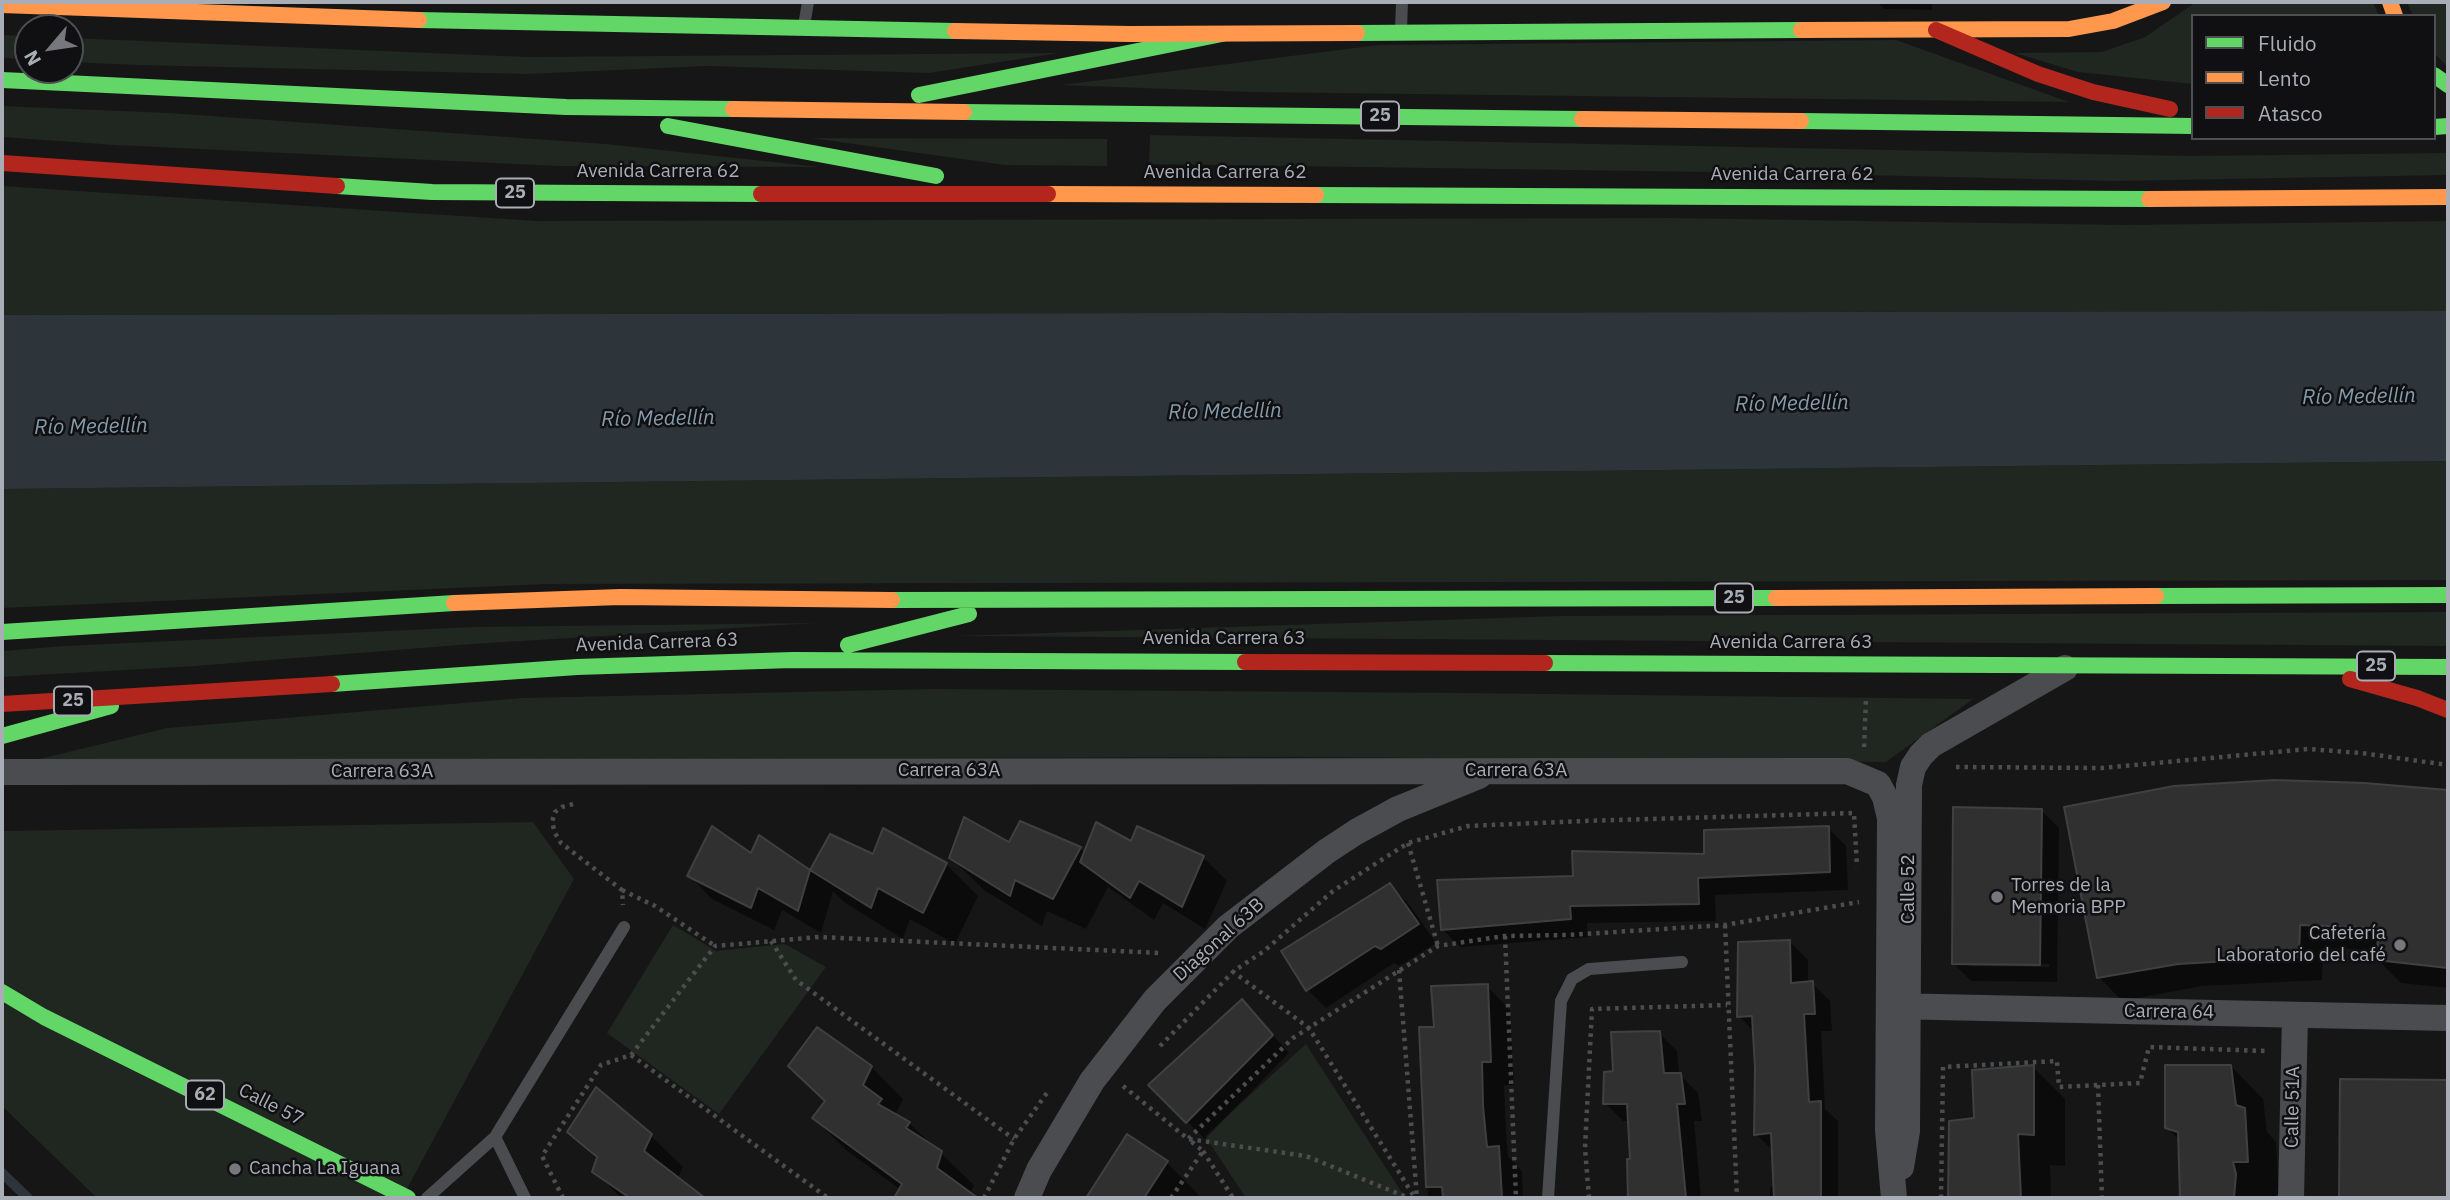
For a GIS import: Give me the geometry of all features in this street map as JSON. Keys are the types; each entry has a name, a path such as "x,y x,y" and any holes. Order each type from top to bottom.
{"main road":[{"path":"2,5 228,8 389,20 499,13 804,28 1222,34 2069,29 2113,21 2163,2"},
{"path":"1066,33 1067,14"},
{"path":"1936,30 2038,74 2093,92 2191,113"},
{"path":"842,110 1222,34"},
{"name":"25","path":"2,80 566,107 2191,125"},
{"path":"566,107 1029,194"},
{"name":"Avenida Carrera 62","path":"2,163 432,192 2238,200 2448,197"},
{"name":"Avenida Carrera 63","path":"2,632 455,603 620,597 1020,601 2448,595"},
{"path":"792,660 1020,601"},
{"name":"Avenida Carrera 63","path":"2,704 577,667 792,660 2448,667"},
{"path":"2304,666 2417,698 2448,710"},
{"path":"2,736 143,697"},
{"name":"Calle 57","path":"2,992 44,1017 408,1198"}],"street":[{"path":"1913,767 1920,755 1931,745 2070,666"},
{"name":"Calle 52","path":"1898,1006 1909,785 1913,767"},
{"name":"Diagonal 63B","path":"1027,1198 1039,1170 1092,1081 1155,1000 1228,926 1327,850 1356,832 1398,809 1493,771"},
{"name":"Carrera 63A","path":"2,772 1847,771 1862,776"},
{"name":"Calle 52","path":"1862,776 1878,785 1885,797 1889,818 1907,1131 1896,1198"},
{"name":"Carrera 64","path":"1898,1006 2448,1018"},
{"name":"Calle 51A","path":"2291,1198 2295,1015"}],"lane":[{"path":"389,20 390,2"},
{"path":"804,28 808,2"},
{"path":"1400,33 1402,2"},
{"path":"427,1198 495,1137 624,927"},
{"path":"1548,1198 1561,1002 1572,979 1588,969 1682,962"},
{"path":"495,1137 525,1198"}],"path":[{"path":"1862,776 1868,664"},
{"path":"1913,767 2102,768 2308,749 2448,765"},
{"path":"574,803 555,812 552,822 561,843 622,890 655,906 715,946 819,937 1161,952 1152,962"},
{"path":"1159,1047 1231,970 1264,951 1333,891 1408,843 1468,826 1854,813 1857,877"},
{"path":"1408,843 1438,946"},
{"path":"622,890 624,927"},
{"path":"1188,1139 1293,1038 1438,946 1505,936 1568,935 1725,925 1859,902 1858,890"},
{"path":"1725,925 1737,1198"},
{"path":"1505,936 1517,1198"},
{"path":"771,941 796,981 1014,1139"},
{"path":"563,1198 542,1156 601,1065 631,1055 715,946"},
{"path":"1231,970 1309,1028 1416,1198"},
{"path":"1399,970 1416,1198"},
{"path":"1589,1198 1585,1149 1592,1009 1727,1005"},
{"path":"1941,1198 1943,1068 2057,1061 2059,1087 2140,1083 2149,1047 2270,1051"},
{"path":"631,1055 828,1198"},
{"path":"1115,1097 1131,1076"},
{"path":"1122,1085 1203,1151 1233,1198"},
{"path":"2098,1085 2102,1198"},
{"path":"984,1198 1014,1139 1051,1086"},
{"path":"1188,1139 1306,1156 1409,1198"},
{"path":"1171,1198 1203,1151"}],"shaded area":[{"path":"2196,2 2373,2 2378,14 2191,14 2191,84 2078,72 2015,53 2102,52 2145,37"},
{"path":"2407,2 2448,2 2448,67 2436,55 2436,14 2412,14"},
{"path":"2,35 14,35 14,58 2,58"},
{"path":"84,39 528,57 1059,53 929,73 707,66 527,74 84,63"},
{"path":"1896,40 2069,102 1249,92 1062,85 1378,45"},
{"path":"2,106 169,113 606,144 820,167 558,166 115,145 2,137"},
{"path":"1150,135 2189,156 2448,153 2448,175 2116,181 1149,164"},
{"path":"811,138 1107,139 1107,166 1005,165"},
{"path":"2,186 536,221 1672,218 2123,225 2448,221 2448,311 2,315"},
{"path":"2448,461 2448,580 546,584 2,608 2,489"},
{"path":"2448,612 2448,646 955,636 1560,616"},
{"path":"816,623 2,677 2,651 64,646 473,627"},
{"path":"934,689 1973,699 1886,762 1295,757 23,763 167,728 522,698"},
{"path":"533,822 574,879 402,1198 97,1198 2,1106 2,831"},
{"path":"673,925 716,951 785,944 826,967 719,1114 607,1033"},
{"path":"1306,1044 1404,1196 1401,1198 1246,1198 1205,1136"}],"water":[{"name":"Río Medellín","path":"2448,311 2448,461 2,489 2,315"}],"building":[{"path":"2275,780 2364,783 2448,790 2448,968 2376,960 2379,928 2300,925 2299,957 2178,964 2097,978 2064,807 2174,786"},
{"name":"Torres de la Memoria BPP","path":"1953,807 2042,809 2040,965 1952,964"},
{"path":"964,817 1009,842 1020,821 1081,847 1053,899 1015,880 1010,896 949,858"},
{"path":"1096,822 1131,841 1137,826 1204,856 1182,907 1139,881 1130,898 1080,862"},
{"path":"712,826 751,853 759,835 810,870 798,911 758,888 751,908 687,876"},
{"path":"1829,826 1830,872 1698,878 1699,904 1570,906 1571,919 1441,930 1437,880 1573,876 1572,851 1704,854 1704,830"},
{"path":"883,828 947,863 923,913 878,888 871,908 810,870 830,834 873,854"},
{"path":"1390,883 1419,924 1381,949 1375,946 1306,991 1281,951"},
{"path":"1790,940 1791,983 1813,981 1815,1014 1804,1014 1809,1102 1821,1101 1821,1198 1774,1198 1771,1133 1754,1135 1755,1068 1752,1016 1737,1017 1738,942"},
{"path":"1488,984 1491,1062 1482,1062 1483,1106 1487,1147 1499,1146 1502,1198 1443,1198 1442,1187 1426,1187 1419,1027 1434,1027 1431,986"},
{"path":"1242,999 1273,1035 1186,1123 1148,1085"},
{"path":"817,1027 872,1066 863,1085 882,1099 878,1104 910,1122 906,1128 942,1151 937,1168 978,1198 894,1198 902,1184 812,1118 825,1101 788,1066"},
{"path":"1660,1031 1664,1073 1681,1073 1685,1104 1677,1104 1686,1198 1628,1198 1627,1159 1630,1159 1627,1104 1603,1104 1604,1072 1613,1071 1611,1032"},
{"path":"2034,1065 2034,1135 2018,1134 2021,1198 1948,1198 1949,1121 1974,1118 1972,1070"},
{"path":"2165,1065 2231,1065 2236,1105 2245,1108 2248,1162 2233,1162 2236,1174 2234,1198 2180,1198 2178,1132 2165,1128"},
{"path":"2340,1079 2448,1080 2448,1198 2339,1198"},
{"path":"596,1087 652,1134 644,1151 705,1198 630,1198 592,1172 597,1157 567,1132"},
{"path":"1127,1134 1168,1161 1144,1198 1086,1198"}],"waterway":[{"path":"2,1173 28,1198"}],"traffic: fast":[{"path":"419,20 955,31"},
{"path":"1357,33 1801,30"},
{"path":"919,95 1222,34"},
{"path":"2436,76 2448,85"},
{"path":"2,80 566,107 733,109"},
{"path":"964,112 1582,119"},
{"path":"1801,121 2191,126"},
{"path":"668,126 936,176"},
{"path":"2436,127 2448,126"},
{"path":"337,186 432,192 761,194"},
{"path":"1316,195 2149,199"},
{"path":"2156,596 2448,595"},
{"path":"892,600 1776,598"},
{"path":"2,632 454,603"},
{"path":"848,645 969,614"},
{"path":"332,684 577,667 792,660 1245,662"},
{"path":"1545,663 2448,667"},
{"path":"2,736 111,706"},
{"path":"2,992 44,1017 408,1198"}],"traffic: slow":[{"path":"1801,30 2069,29 2113,21 2163,2"},
{"path":"2390,2 2394,14"},
{"path":"2,5 419,20"},
{"path":"955,31 1130,34 1357,33"},
{"path":"733,109 964,112"},
{"path":"1582,119 1801,121"},
{"path":"1048,194 1316,195"},
{"path":"2149,199 2448,197"},
{"path":"1776,598 2156,596"},
{"path":"454,603 620,597 892,600"}],"traffic: jam":[{"path":"1936,30 2038,74 2093,92 2170,109"},
{"path":"2,163 337,186"},
{"path":"761,194 1048,194"},
{"path":"1245,662 1545,663"},
{"path":"2350,679 2448,710"},
{"path":"2,704 332,684"}],"place":[{"name":"Torres de la Memoria BPP","path":"1997,897"},
{"name":"Cafetería Laboratorio del café","path":"2400,945"},
{"name":"Cancha La Iguana","path":"235,1169"}]}
